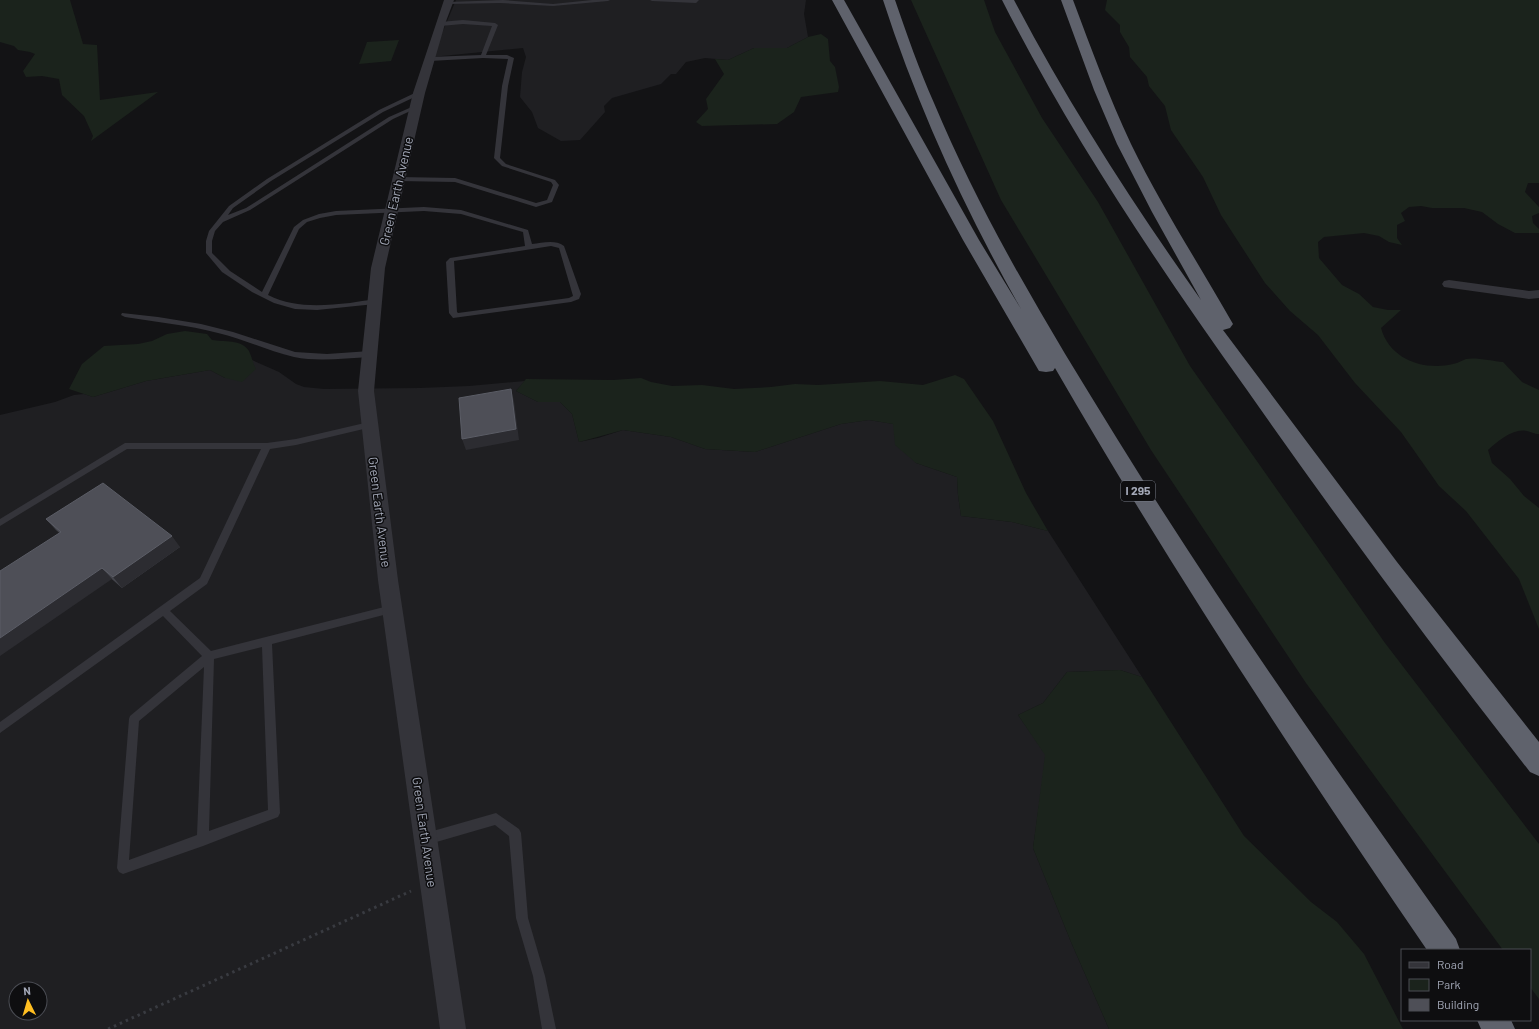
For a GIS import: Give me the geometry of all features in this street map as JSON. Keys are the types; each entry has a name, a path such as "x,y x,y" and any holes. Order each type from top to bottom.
{"highway":[{"path":"838,0 916,142 1038,353 1062,390 1122,464"},
{"name":"I 295","path":"889,0 927,103 948,150 988,232 1053,349 1122,464 1275,702 1444,949"},
{"path":"1008,0 1054,86 1113,182 1174,274 1256,390 1364,537 1539,763"},
{"path":"1067,0 1104,98 1124,144 1162,216 1224,324 1256,390"}],"street":[{"name":"Green Earth Avenue","path":"449,1 440,24 417,100 378,268 366,391 392,610 453,1029"},
{"path":"1449,284 1528,295 1539,294"}],"lane":[{"path":"449,1 501,1 552,6 608,0"},
{"path":"652,0 696,2 697,0"},
{"path":"440,24 463,22 494,23 495,24 483,56"},
{"path":"399,179 455,180 536,204 550,201 556,185 553,181 504,165 499,162 497,158 505,86 511,58 483,56 430,59"},
{"path":"221,220 248,209 417,100"},
{"path":"375,302 332,306 284,304 264,295 226,272 209,253 209,241 212,231 231,206 269,180 381,111 417,100"},
{"path":"264,295 296,228 305,221 319,216 336,213 424,209 460,212 506,226 520,228 526,231 529,247"},
{"path":"554,244 562,247 577,294 576,298 462,316 456,316 453,313 450,262 452,259 529,247 554,244"},
{"path":"125,315 211,329 238,336 284,352 302,356 334,357 370,354"},
{"path":"0,523 125,446 267,446 296,442 369,425"},
{"path":"0,728 204,580 267,446"},
{"path":"163,610 209,656 204,840"},
{"path":"267,642 274,813 204,840 123,868 134,719 209,656 392,610"},
{"path":"426,839 496,819 515,833 522,918 539,976 549,1029"}],"path":[{"path":"108,1029 432,882"}],"shaded area":[{"path":"456,0 806,0 804,14 808,37 787,48 754,48 728,60 705,58 686,62 676,74 671,74 661,84 612,98 604,106 605,112 580,140 561,141 538,128 532,112 520,97 522,72 526,57 523,48 432,57"},
{"path":"252,360 279,372 296,384 304,387 324,389 420,388 469,386 525,381 516,391 538,402 560,402 572,414 579,442 623,430 671,437 705,449 755,452 841,424 869,420 894,424 916,463 957,477 961,516 1012,522 1048,531 1142,677 1120,670 1067,672 1043,703 1018,715 1046,755 1033,848 1071,942 1109,1029 0,1029 0,415 55,402 74,395 84,394 93,397 146,381 210,370 225,378"}],"green space":[{"path":"0,0 70,0 83,44 97,45 100,100 158,92 91,141 93,136 84,116 62,95 59,79 42,76 26,77 23,71 35,54 18,50 14,46 0,42"},
{"path":"911,0 984,0 995,32 1042,118 1098,202 1190,366 1385,643 1539,844 1539,999 1531,988 1531,949 1502,949 1306,683 1151,450 1001,200"},
{"path":"1107,0 1539,0 1539,183 1528,183 1525,192 1539,207 1539,213 1532,216 1533,223 1539,229 1539,233 1515,233 1498,224 1482,212 1464,208 1432,208 1421,206 1409,207 1401,213 1405,221 1397,225 1397,238 1402,245 1389,242 1379,236 1364,233 1324,237 1318,242 1319,258 1342,285 1359,294 1373,307 1388,310 1401,310 1381,328 1392,349 1401,356 1422,365 1434,366 1457,363 1466,359 1503,362 1522,382 1539,390 1539,434 1527,431 1516,431 1506,436 1488,450 1492,463 1510,479 1524,496 1539,508 1539,629 1519,579 1466,511 1439,486 1401,432 1355,383 1318,335 1290,311 1265,283 1221,215 1203,177 1171,130 1165,106 1149,86 1147,77 1130,57 1129,47 1120,32 1120,25 1105,10"},
{"path":"821,34 828,39 830,61 835,67 839,87 838,92 801,97 794,112 777,124 702,126 696,122 708,109 706,99 724,74 715,59 728,60 754,48 787,48 808,37"},
{"path":"399,40 391,61 359,64 367,42"},
{"path":"185,331 207,334 212,340 242,344 249,351 256,369 242,382 225,378 210,370 146,381 93,397 69,389 82,364 104,346 138,344 152,341 167,334"},
{"path":"955,375 964,379 993,421 1026,493 1048,531 1012,522 961,516 957,477 916,463 895,445 893,424 869,420 841,424 755,452 705,449 671,437 623,430 579,442 572,414 560,402 538,402 516,391 526,379 613,380 641,378 651,382 672,386 702,385 734,389 795,384 818,385 880,381 923,385"},
{"path":"1120,670 1142,677 1244,836 1311,902 1337,922 1364,954 1403,1029 1109,1029 1071,942 1033,848 1045,755 1018,715 1043,703 1067,672"}],"building":[{"path":"511,389 516,429 462,439 459,398"},
{"path":"103,483 172,536 113,577 102,568 0,638 0,571 61,532 46,519"}]}
